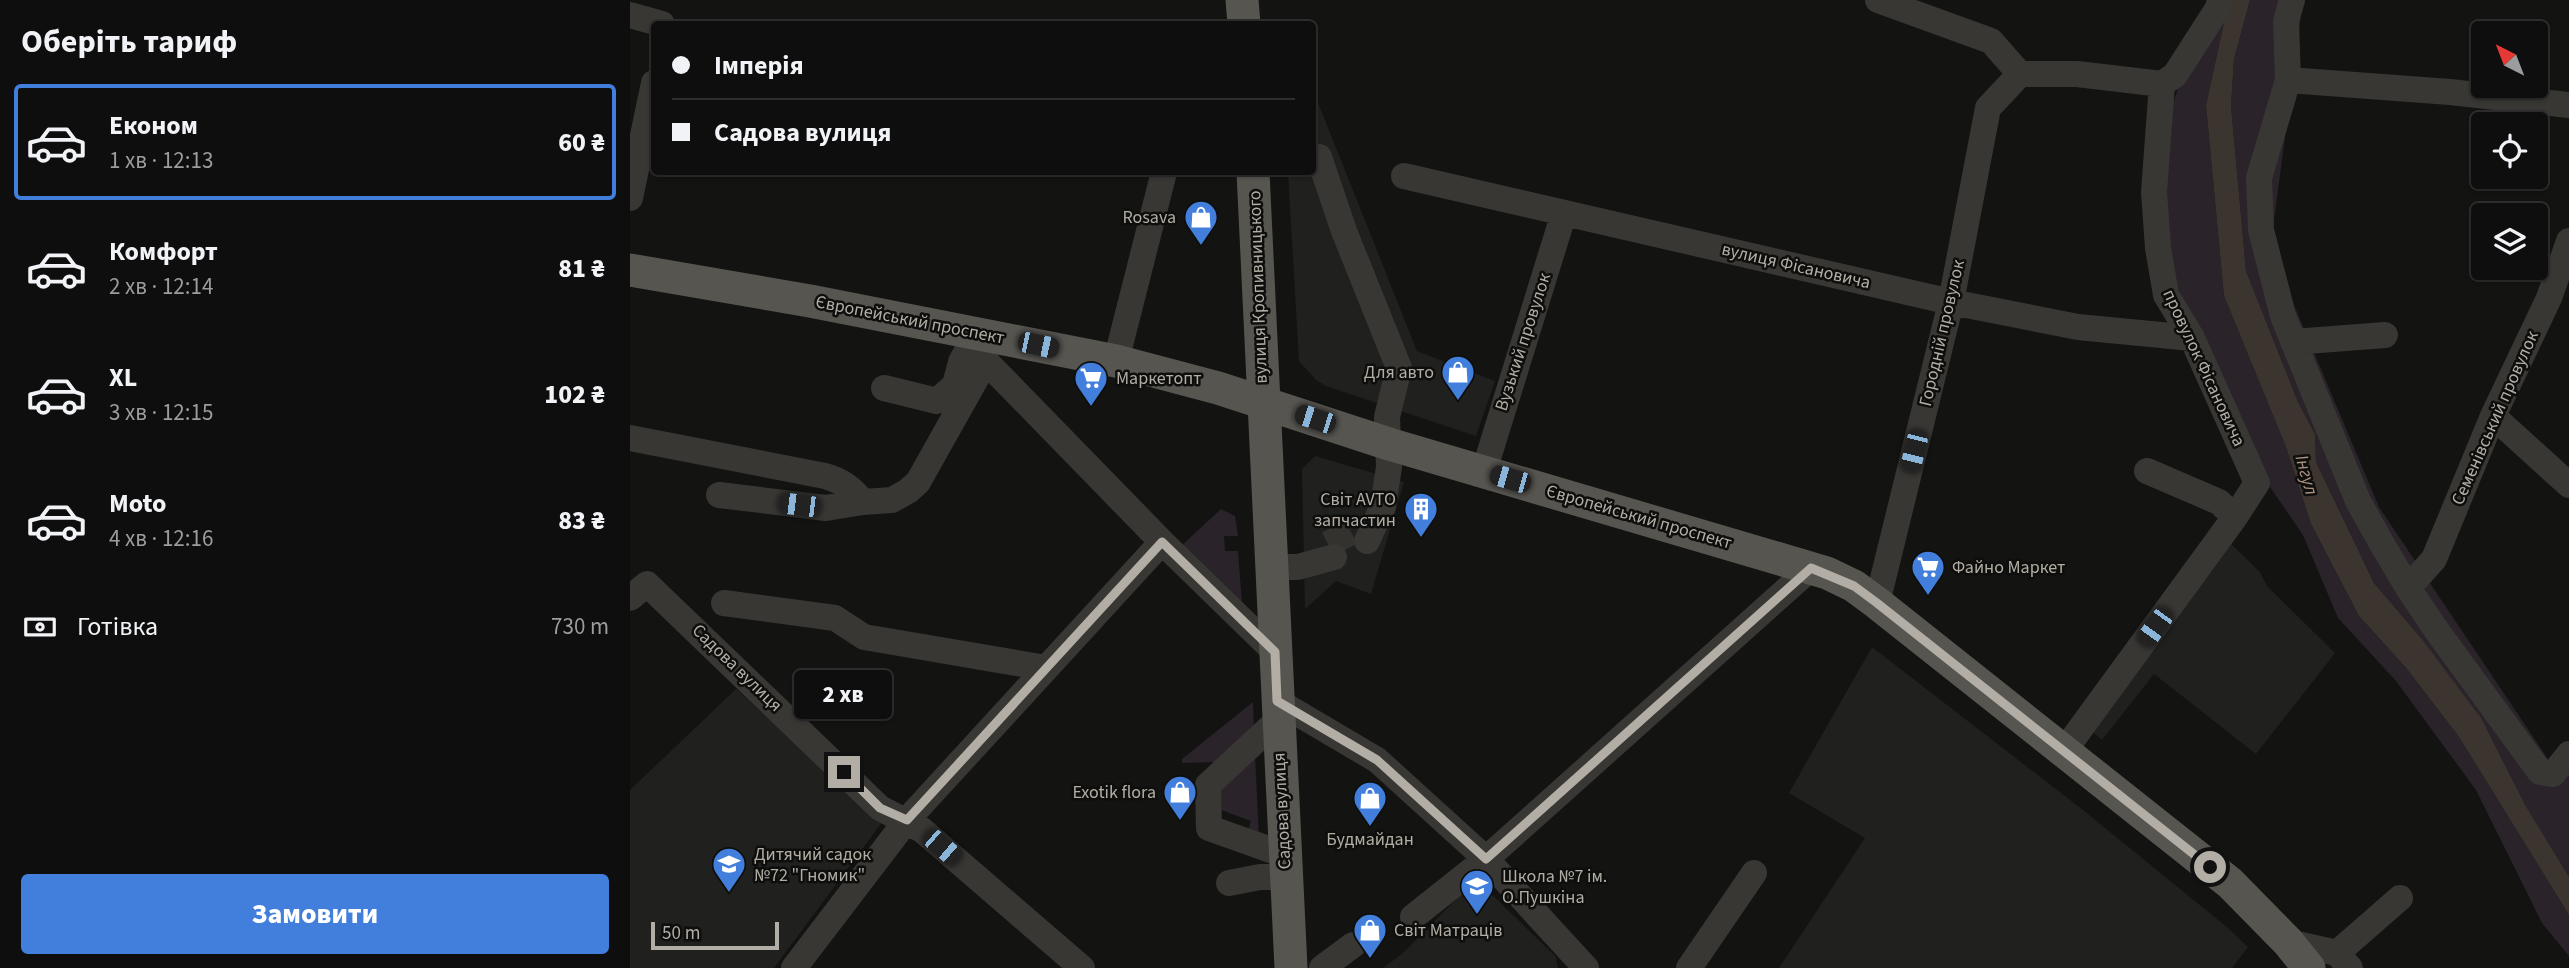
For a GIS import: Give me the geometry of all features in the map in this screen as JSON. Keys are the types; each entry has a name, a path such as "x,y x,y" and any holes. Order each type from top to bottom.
{"main road":[{"path":"1242,0 1244,21"},
{"name":"вулиця Кропивницького","path":"1253,175 1263,402"},
{"name":"Європейський проспект","path":"630,270 972,345 1116,361 1219,388 1389,444 1811,568 1854,586 1877,603 2231,883 2288,942 2332,963"},
{"name":"Садова вулиця","path":"1263,402 1284,567 1275,652 1291,968"}],"street":[{"path":"1878,0 1991,41 2020,74 2077,74 2162,85 2175,75 2220,0"},
{"path":"2292,0 2286,21 2288,80 2259,178 2261,230 2283,316 2358,501 2408,587 2540,772 2561,764"},
{"path":"630,15 651,21"},
{"name":"Городній провулок","path":"1877,603 1951,302 1988,108 2020,74"},
{"path":"2288,80 2450,92 2569,105"},
{"name":"провулок Фісановича","path":"2162,85 2154,192 2158,248 2166,295 2192,338 2257,483 2235,517"},
{"path":"630,198 651,97"},
{"path":"1319,157 1344,231 1399,368 1387,417 1389,467 1383,506 1364,534"},
{"path":"1116,361 1163,175"},
{"name":"вулиця Фісановича","path":"1404,176 1951,302 2078,327 2192,338"},
{"name":"Вузький провулок","path":"1484,471 1564,213"},
{"name":"Семенівський провулок","path":"2408,587 2434,559 2493,416 2549,298 2569,241"},
{"path":"2294,342 2385,335"},
{"path":"884,388 937,401 955,384 961,362 972,345"},
{"path":"719,495 826,508 892,500 908,491 918,482 972,345"},
{"path":"972,345 1162,542 1275,652"},
{"path":"2493,416 2569,485"},
{"path":"630,438 825,476 841,481 853,489 863,502"},
{"path":"2064,751 2235,517 2219,502 2147,471"},
{"path":"794,968 907,820 1162,542"},
{"path":"1284,567 1331,550"},
{"path":"1413,917 1486,859 1811,568"},
{"name":"Садова вулиця","path":"639,591 880,808 922,830 1083,968"},
{"path":"724,603 835,618 864,637 1046,668"},
{"path":"1285,866 1209,828 1208,786 1278,710 1377,760 1486,859 1587,968"},
{"path":"1229,883 1260,877 1285,866"},
{"path":"1689,968 1755,873"},
{"path":"2332,963 2400,898"},
{"path":"1322,968 1353,945"}],"shaded area":[{"path":"2229,0 2206,105 2224,296 2286,447 2311,524 2359,616 2407,669 2459,737 2569,915 2569,956 2542,923 2476,790 2396,681 2338,618 2303,535 2244,449 2169,287 2158,205 2171,108 2207,12"},
{"path":"2250,0 2303,0 2273,228 2294,305 2379,507 2562,780 2569,771 2569,877 2421,638 2374,583 2316,462 2315,434 2298,402 2246,271 2231,106 2234,59"},
{"path":"1316,98 1417,351 1495,381 1476,436 1326,386 1316,380 1299,361 1288,175 1316,175"},
{"path":"1315,456 1404,482 1371,594 1336,581 1305,609 1302,469"},
{"path":"1221,509 1235,516 1238,536 1224,536 1225,551 1238,551 1242,604 1181,546"},
{"path":"2227,540 2260,572 2267,586 2335,653 2256,754 2154,674 2102,740 2090,730"},
{"path":"1872,647 2083,810 2228,928 2248,947 2232,968 1779,968 1865,838 1789,793"},
{"name":"Дитячий садок №72 \"Гномик\"","path":"736,689 883,821 774,968 630,968 630,790"},
{"path":"1253,702 1254,731 1215,762 1182,763 1182,759"},
{"path":"1255,754 1259,839 1246,836 1251,821 1221,810 1219,787"},
{"name":"Школа №7 ім. О.Пушкіна","path":"1476,879 1556,957 1558,968 1383,968 1403,953"}],"water":[{"name":"Інгул","path":"2229,0 2250,0 2234,59 2231,106 2246,271 2298,402 2315,434 2316,462 2374,583 2421,638 2481,718 2525,805 2569,877 2569,915 2459,737 2407,669 2359,616 2311,524 2286,447 2224,296 2206,105"}],"tunnel":[{"path":"1328,544 1361,527"}],"place":[{"name":"Rosava","path":"1201,247"},
{"name":"Для авто","path":"1458,402"},
{"name":"Маркетопт","path":"1091,408"},
{"name":"Світ AVTO запчастин","path":"1421,539"},
{"name":"Файно Маркет","path":"1928,597"},
{"name":"Exotik flora","path":"1180,822"},
{"name":"Будмайдан","path":"1370,828"},
{"name":"Дитячий садок №72 \"Гномик\"","path":"729,894"},
{"name":"Школа №7 ім. О.Пушкіна","path":"1477,916"},
{"name":"Світ Матраців","path":"1370,960"}],"route":[{"path":"844,772 880,808 907,820 1162,542 1275,652 1277,701 1377,760 1486,859 1811,568 1854,586 1877,603 2210,867"}]}
